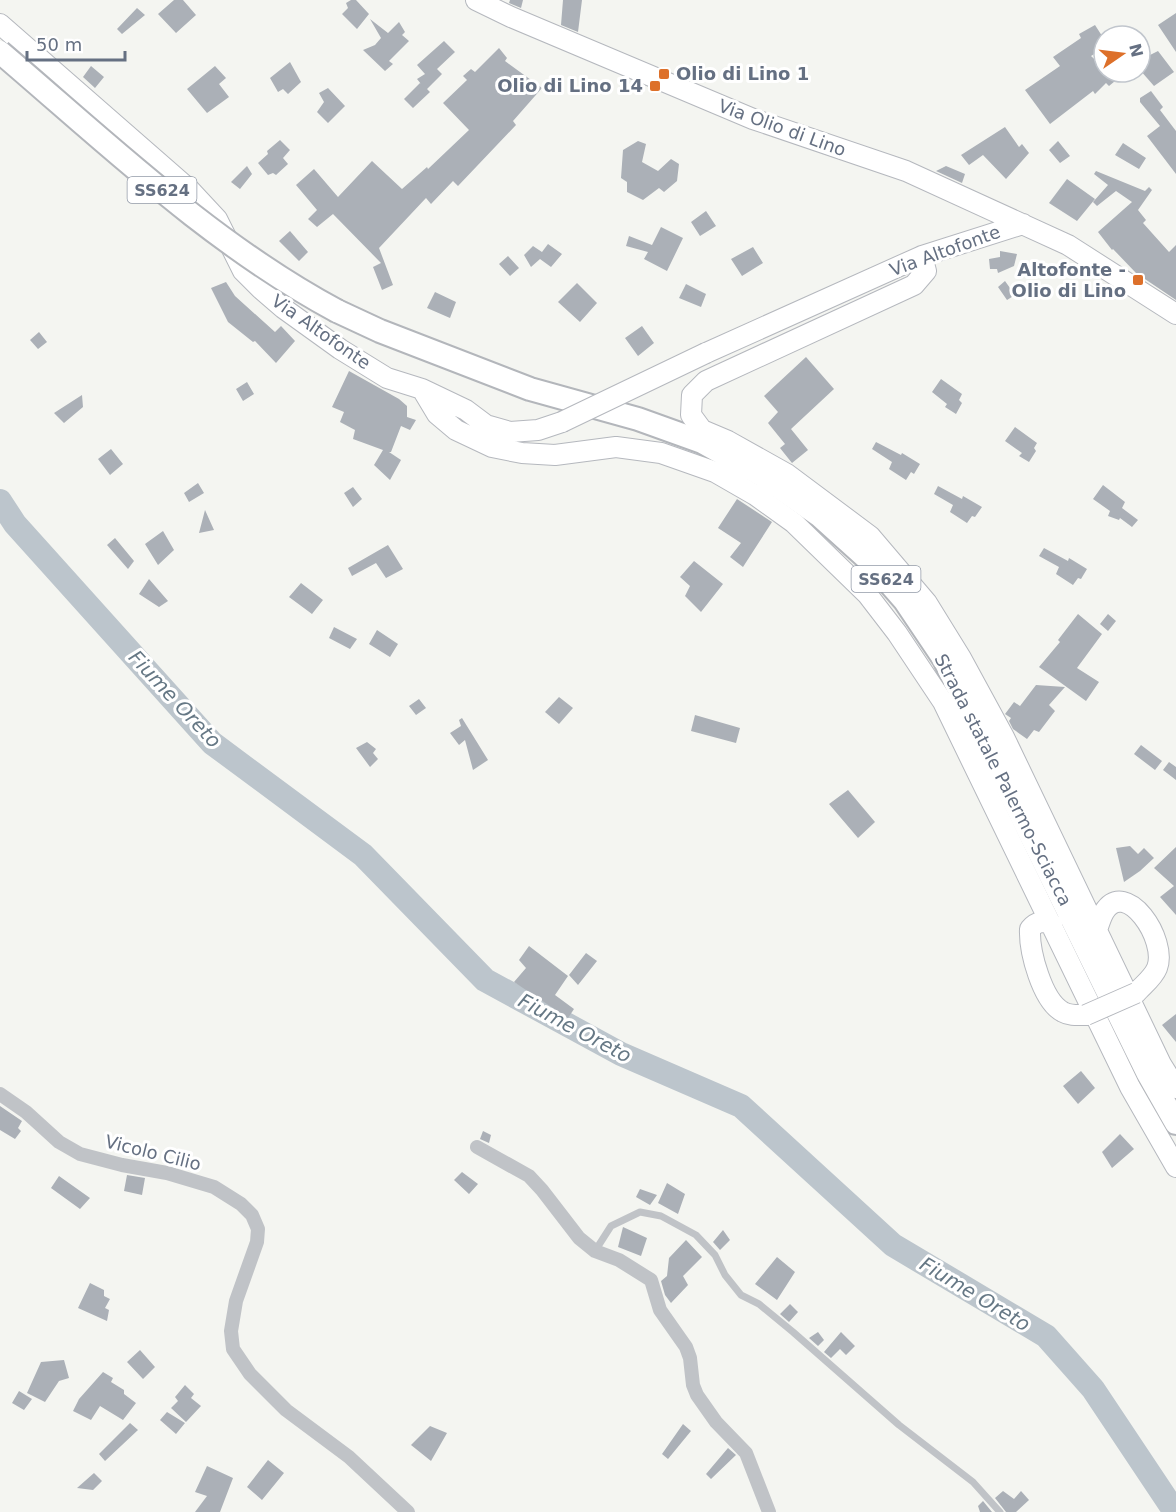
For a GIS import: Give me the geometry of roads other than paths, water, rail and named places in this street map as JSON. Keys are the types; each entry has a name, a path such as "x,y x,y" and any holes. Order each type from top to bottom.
{"main road":[{"name":"Via Olio di Lino","path":"476,0 511,17 753,119 906,171 1023,224"},
{"name":"Via Altofonte","path":"0,24 190,190 217,219 243,271 283,308 340,349 387,378 422,389 466,410 486,425 510,432 538,430 562,422 705,353 922,256 1023,224 1068,246 1176,314"},
{"name":"Strada statale Palermo-Sciacca","path":"0,52 182,207 251,260 304,293 380,331 530,389 638,419 702,442 763,476 820,516 870,561 905,601 944,659 1147,1072 1176,1123"},
{"path":"922,256 926,271 914,285 706,381 692,395 692,415 702,430 728,441 787,474 870,536 927,603 961,658 1004,737 1097,930 1169,1064 1176,1089"},
{"path":"422,389 437,414 456,430 492,447 522,453 555,455 616,447 661,453 715,472 755,495 794,523 867,594 920,666 943,702 1130,1087 1176,1167"},
{"path":"1052,924 1044,921 1036,923 1030,929 1032,955 1050,1000 1061,1011 1072,1015 1086,1015 1136,993 1150,979 1157,967 1159,953 1155,936 1144,916 1134,907 1113,903 1104,912 1097,930"}],"street":[{"name":"Vicolo Cilio","path":"0,1094 26,1112 59,1142 80,1154 167,1173 214,1187 241,1204 252,1215 258,1229 257,1242 236,1301 231,1331 233,1349 250,1374 286,1410 349,1457 408,1512"},
{"path":"477,1147 529,1176 579,1238 595,1251 619,1260 651,1280 660,1310 686,1347 697,1395 717,1422 746,1453 770,1512"}],"lane":[{"path":"595,1251 611,1226 640,1212 661,1216 696,1235 715,1255 725,1275 741,1295 759,1304 898,1425 973,1482 1000,1512"}],"waterway":[{"name":"Fiume Oreto","path":"0,501 15,524 212,743 363,855 485,980 621,1054 741,1106 893,1245 1046,1336 1093,1389 1175,1512"}],"place":[{"name":"Olio di Lino 1","path":"664,74"},
{"name":"Olio di Lino 14","path":"655,86"},
{"name":"Altofonte - Olio di Lino","path":"1138,280"}]}
